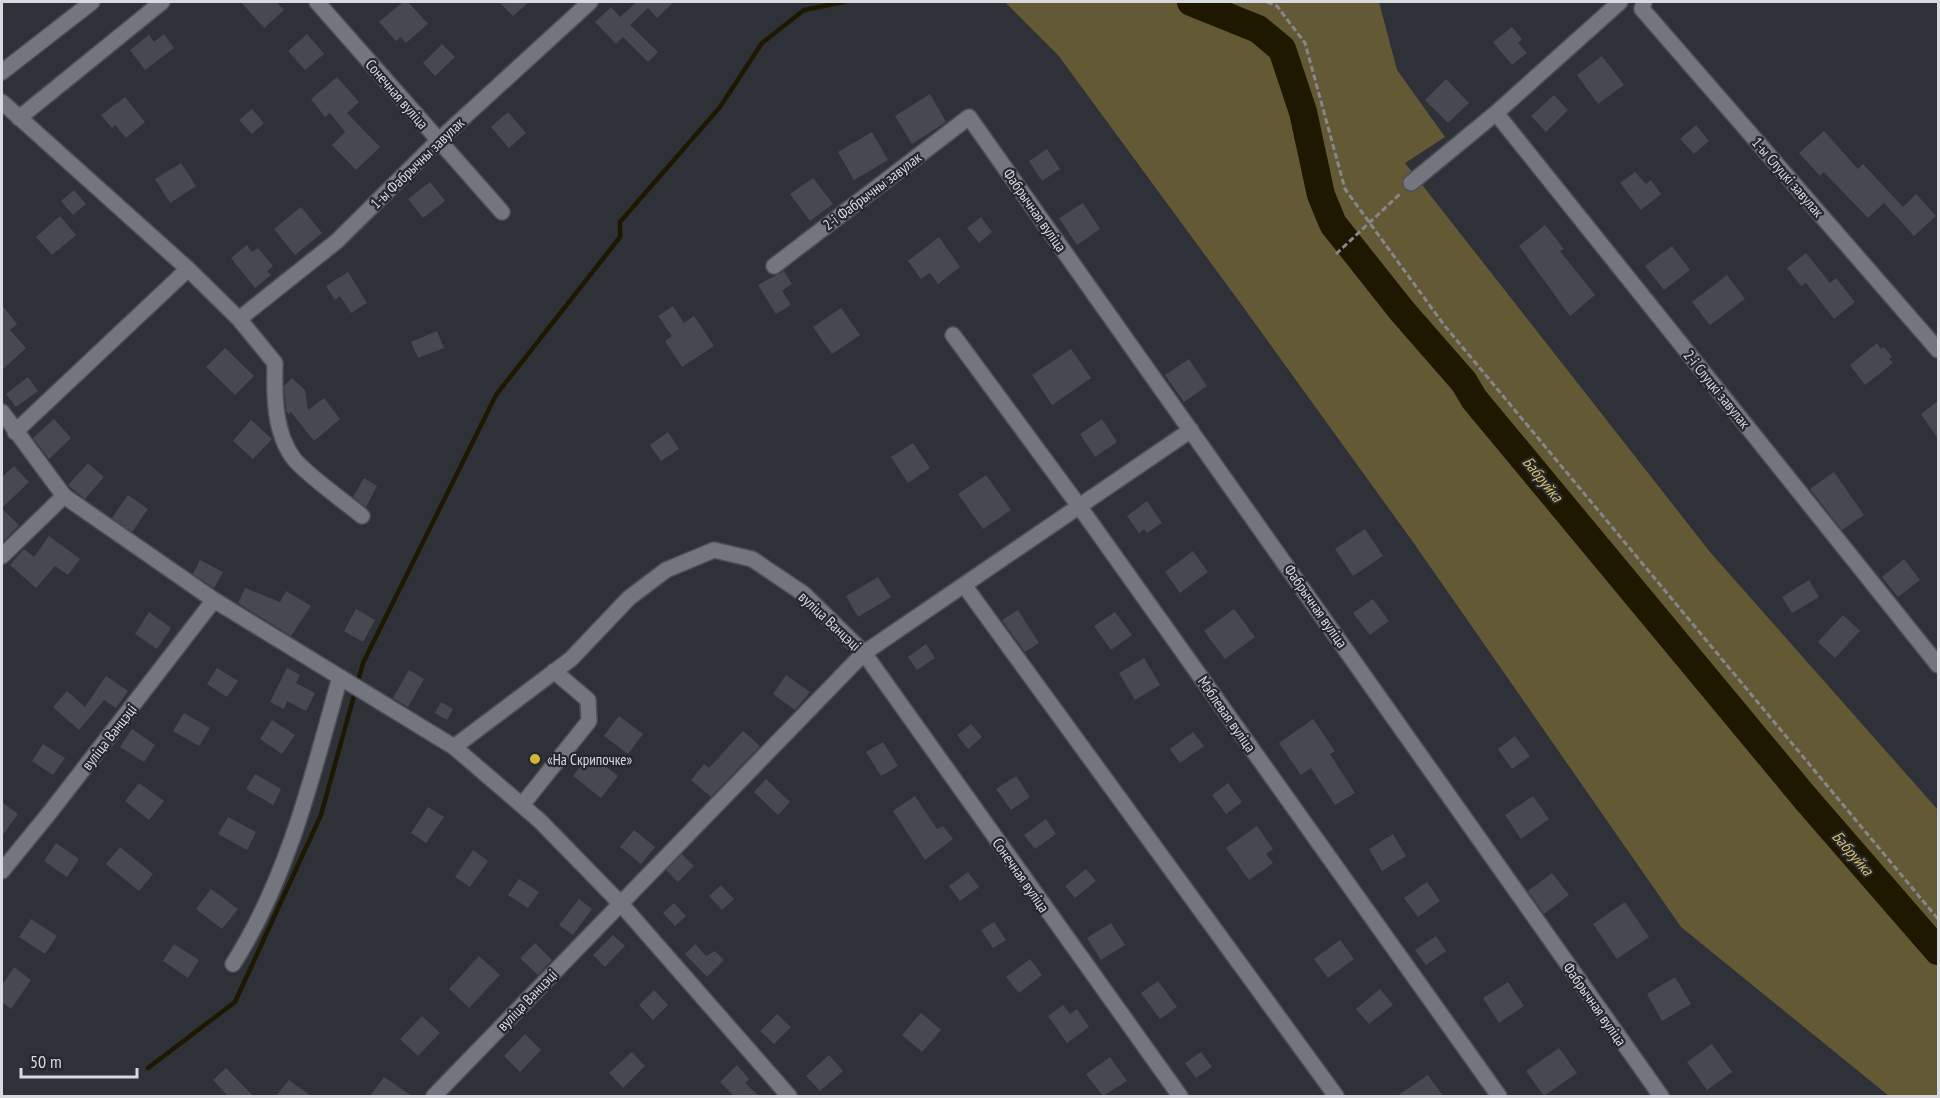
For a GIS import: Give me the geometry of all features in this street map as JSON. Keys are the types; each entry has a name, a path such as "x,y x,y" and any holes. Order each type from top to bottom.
{"street":[{"path":"2,72 92,2"},
{"path":"19,118 162,2"},
{"name":"Сонечная вуліца","path":"317,2 502,212"},
{"name":"1-ы Фабрычны завулак","path":"239,319 337,241 438,141 590,2"},
{"path":"1411,183 1496,113 1620,2"},
{"name":"1-ы Слуцкі завулак","path":"1644,2 1642,9 1938,350"},
{"path":"2,102 189,269 239,319 275,363 273,397 281,432 294,459 362,516"},
{"name":"2-і Слуцкі завулак","path":"1496,113 1938,665"},
{"name":"2-і Фабрычны завулак","path":"774,266 969,117"},
{"name":"Фабрычная вуліца","path":"969,117 1661,1096"},
{"path":"15,432 189,269"},
{"name":"Мэблевая вуліца","path":"952,335 1079,506 1499,1096"},
{"path":"2,412 64,496 214,600 454,747 522,805 621,904 789,1096"},
{"path":"864,653 1191,430"},
{"path":"2,556 64,496"},
{"name":"вуліца Ванцэці","path":"434,1096 864,653 804,594 752,559 714,550 666,570 629,598 571,659 454,747"},
{"path":"964,585 1336,1096"},
{"name":"вуліца Ванцэці","path":"2,871 214,600"},
{"name":"Сонечная вуліца","path":"864,653 1180,1096"},
{"path":"522,805 589,721 588,700 554,671"},
{"path":"233,964 251,935 304,807 343,679"}],"path":[{"path":"1267,2 1277,6 1305,43 1345,189 1444,326 1938,919"},
{"path":"1336,254 1411,183"}],"shaded area":[{"path":"1005,2 1379,2 1397,70 1445,137 1405,163 1710,552 1938,810 1938,1096 1889,1096 1681,927 1413,542 1241,304 1058,55"}],"building":[{"path":"241,2 276,2 284,10 264,28"},
{"path":"403,2 408,2 428,24 406,43 401,37 396,41 379,22"},
{"path":"499,2 529,2 513,16"},
{"path":"637,2 674,2 657,18 648,8 630,25 658,52 648,62 623,37 616,44 595,22 611,7 620,17"},
{"path":"1512,27 1522,39 1518,43 1527,53 1512,65 1493,42"},
{"path":"164,34 174,48 145,70 130,50 149,35 154,42"},
{"path":"307,34 324,54 305,70 288,51"},
{"path":"442,44 455,57 435,76 423,63"},
{"path":"1602,56 1624,85 1598,104 1577,75"},
{"path":"337,77 359,102 347,113 380,147 356,170 332,145 345,132 330,113 325,117 311,99"},
{"path":"1446,79 1469,103 1448,123 1425,100"},
{"path":"930,94 946,122 912,144 895,116"},
{"path":"1554,95 1568,110 1546,132 1531,116"},
{"path":"125,97 145,122 126,138 115,125 112,128 101,115"},
{"path":"252,109 264,123 252,134 239,120"},
{"path":"508,112 526,133 509,148 491,127"},
{"path":"1696,125 1709,141 1694,154 1680,139"},
{"path":"1824,131 1858,169 1863,164 1903,207 1916,194 1936,216 1914,236 1884,203 1868,218 1824,172 1820,176 1799,153"},
{"path":"872,132 888,160 854,180 838,152"},
{"path":"1047,149 1060,169 1042,181 1029,161"},
{"path":"181,163 196,186 170,203 155,179"},
{"path":"1635,172 1646,184 1651,180 1661,194 1641,210 1620,183"},
{"path":"813,178 833,204 810,221 790,194"},
{"path":"430,182 445,201 423,218 408,199"},
{"path":"74,190 86,204 73,215 61,201"},
{"path":"1083,203 1100,229 1077,245 1059,218"},
{"path":"301,207 322,233 295,255 274,229"},
{"path":"60,216 76,235 52,255 36,237"},
{"path":"981,217 992,232 979,243 967,228"},
{"path":"1545,225 1564,249 1560,251 1595,295 1570,316 1519,246"},
{"path":"939,237 960,267 938,284 930,273 921,279 908,261"},
{"path":"247,245 252,252 258,248 273,266 267,271 271,275 255,288 231,258"},
{"path":"1672,246 1690,270 1664,290 1645,266"},
{"path":"1806,253 1830,283 1836,278 1855,302 1834,319 1806,283 1801,286 1787,268"},
{"path":"784,271 792,284 782,291 791,305 776,314 758,285"},
{"path":"348,272 367,303 351,313 340,296 335,300 326,286"},
{"path":"1727,275 1745,299 1710,325 1692,302"},
{"path":"2,305 17,324 10,330 26,348 2,370"},
{"path":"673,306 684,323 694,316 714,346 682,367 665,341 672,336 658,316"},
{"path":"841,308 860,335 832,354 813,327"},
{"path":"437,331 444,348 418,358 411,342"},
{"path":"1877,343 1881,349 1884,347 1892,357 1889,359 1893,363 1865,385 1850,365"},
{"path":"225,348 254,376 235,395 206,367"},
{"path":"1071,349 1091,378 1052,405 1032,375"},
{"path":"1189,359 1207,386 1184,402 1165,375"},
{"path":"28,377 38,391 16,407 6,394"},
{"path":"292,378 305,390 308,410 324,398 340,419 314,441 291,412 289,414 286,411 284,386"},
{"path":"1938,401 1938,439 1921,414"},
{"path":"54,419 71,438 49,459 33,438"},
{"path":"1102,419 1117,442 1095,457 1080,434"},
{"path":"251,420 272,439 253,459 233,441"},
{"path":"668,432 679,449 661,461 650,445"},
{"path":"913,443 930,468 908,483 891,457"},
{"path":"88,463 104,477 85,499 68,485"},
{"path":"14,466 29,482 2,508 2,477"},
{"path":"1834,472 1864,515 1842,530 1810,489"},
{"path":"986,475 1011,510 983,529 958,494"},
{"path":"364,478 377,486 366,507 353,497"},
{"path":"128,495 148,509 132,532 112,518"},
{"path":"1147,501 1162,523 1147,533 1144,529 1139,533 1127,516"},
{"path":"2,509 19,525 2,543"},
{"path":"1365,529 1383,556 1353,576 1335,549"},
{"path":"49,536 80,559 68,575 55,566 36,588 10,565 24,549 34,557"},
{"path":"1193,551 1208,572 1180,593 1165,572"},
{"path":"1904,559 1920,580 1898,597 1882,577"},
{"path":"200,560 223,572 214,588 193,574"},
{"path":"878,577 891,597 858,617 846,596"},
{"path":"1809,580 1819,597 1792,613 1782,597"},
{"path":"245,588 280,602 286,591 311,606 291,636 238,603"},
{"path":"1373,599 1389,621 1370,635 1353,613"},
{"path":"356,609 375,620 363,642 344,631"},
{"path":"1234,609 1255,637 1225,659 1204,631"},
{"path":"1018,610 1039,643 1025,652 1002,620"},
{"path":"149,612 171,628 157,649 135,634"},
{"path":"1115,612 1132,635 1111,650 1094,626"},
{"path":"1843,615 1860,631 1835,658 1818,642"},
{"path":"926,644 935,658 917,670 908,657"},
{"path":"1144,658 1160,685 1135,700 1119,673"},
{"path":"217,668 238,681 227,697 207,684"},
{"path":"287,668 300,675 296,683 315,693 306,711 287,701 284,709 270,702"},
{"path":"409,670 424,679 408,707 393,698"},
{"path":"786,675 810,692 795,710 773,694"},
{"path":"106,676 128,691 116,708 104,700 79,730 53,707 67,691 85,707"},
{"path":"441,702 453,709 447,720 435,713"},
{"path":"184,713 210,728 199,746 173,731"},
{"path":"619,716 643,734 628,754 604,736"},
{"path":"1313,719 1335,751 1330,754 1355,793 1335,805 1311,768 1301,775 1279,743"},
{"path":"272,720 295,735 282,754 260,739"},
{"path":"971,724 982,737 968,749 957,735"},
{"path":"132,729 155,745 144,762 120,747"},
{"path":"743,731 760,746 711,797 691,780 704,764 709,768"},
{"path":"1193,732 1204,746 1180,763 1170,749"},
{"path":"1515,736 1530,756 1512,769 1498,749"},
{"path":"883,742 898,766 881,776 866,752"},
{"path":"43,744 65,758 53,775 32,761"},
{"path":"590,754 618,776 601,798 573,776"},
{"path":"255,774 281,789 273,805 246,789"},
{"path":"1016,776 1030,797 1011,810 996,789"},
{"path":"766,779 790,802 778,815 754,792"},
{"path":"139,783 164,801 149,820 125,801"},
{"path":"1228,783 1242,802 1226,814 1212,795"},
{"path":"915,796 937,829 943,826 953,839 925,860 893,811"},
{"path":"1533,796 1549,819 1521,839 1505,815"},
{"path":"2,802 18,814 2,836"},
{"path":"428,807 444,817 426,843 411,833"},
{"path":"228,817 256,832 247,850 218,834"},
{"path":"1046,819 1056,834 1035,849 1024,835"},
{"path":"1257,826 1273,849 1266,854 1273,863 1249,880 1226,848"},
{"path":"634,830 655,847 641,864 620,847"},
{"path":"1393,834 1406,856 1382,871 1369,849"},
{"path":"56,843 79,859 67,877 44,861"},
{"path":"120,847 153,874 139,891 106,864"},
{"path":"473,850 488,861 470,887 455,877"},
{"path":"682,854 694,866 678,882 666,870"},
{"path":"1086,869 1096,881 1075,898 1065,886"},
{"path":"968,872 979,887 960,901 949,886"},
{"path":"1552,873 1569,895 1544,914 1528,891"},
{"path":"519,879 539,892 528,908 508,895"},
{"path":"1427,882 1440,901 1418,917 1404,898"},
{"path":"721,885 734,899 722,910 709,896"},
{"path":"211,889 238,909 222,929 196,909"},
{"path":"579,899 592,909 573,935 559,925"},
{"path":"1625,902 1649,937 1617,959 1593,924"},
{"path":"674,903 686,916 675,926 663,913"},
{"path":"31,919 57,936 45,954 19,937"},
{"path":"994,922 1006,940 993,948 981,930"},
{"path":"1111,923 1125,945 1101,960 1087,938"},
{"path":"613,935 625,946 605,967 593,955"},
{"path":"1436,936 1446,951 1426,965 1415,950"},
{"path":"1340,940 1354,959 1328,978 1314,959"},
{"path":"535,943 552,960 538,975 520,958"},
{"path":"174,944 199,960 188,978 163,961"},
{"path":"695,944 706,956 715,951 724,960 707,977 685,954"},
{"path":"479,956 500,975 469,1008 449,989"},
{"path":"1030,959 1042,975 1019,993 1006,977"},
{"path":"14,967 31,980 11,1009 2,1002 2,985"},
{"path":"1675,977 1691,1004 1662,1021 1647,994"},
{"path":"1158,981 1177,1007 1160,1019 1141,993"},
{"path":"1508,982 1524,1006 1499,1023 1483,998"},
{"path":"1380,989 1393,1005 1369,1024 1356,1009"},
{"path":"654,990 668,1005 653,1020 639,1005"},
{"path":"1063,1005 1070,1014 1077,1009 1089,1027 1067,1043 1048,1016"},
{"path":"921,1013 941,1030 922,1052 902,1035"},
{"path":"777,1014 791,1027 774,1044 760,1031"},
{"path":"422,1016 440,1033 418,1056 400,1039"},
{"path":"525,1034 541,1050 520,1072 504,1056"},
{"path":"1712,1044 1732,1072 1707,1090 1687,1062"},
{"path":"1559,1048 1577,1073 1544,1096 1526,1071"},
{"path":"632,1052 645,1066 623,1088 609,1073"},
{"path":"1201,1052 1212,1067 1196,1078 1185,1063"},
{"path":"829,1055 843,1071 820,1091 806,1076"},
{"path":"1110,1057 1127,1081 1103,1096 1086,1074"},
{"path":"737,1065 749,1079 745,1083 759,1096 734,1096 720,1082"},
{"path":"226,1068 253,1096 228,1096 213,1080"},
{"path":"1428,1075 1443,1096 1397,1096"},
{"path":"384,1077 412,1096 370,1096"},
{"path":"289,1080 311,1096 276,1096"}],"waterway":[{"path":"148,1068 235,1002 321,815 363,663 496,395 620,237 620,222 720,107 762,43 804,10 844,2"},
{"name":"Бабруйка","path":"1191,2 1258,29 1282,49 1303,112 1321,195 1333,224 1402,311 1464,382 1474,399 1806,799 1938,951"}],"place":[{"name":"«На Скрипочке»","path":"535,759"}]}
